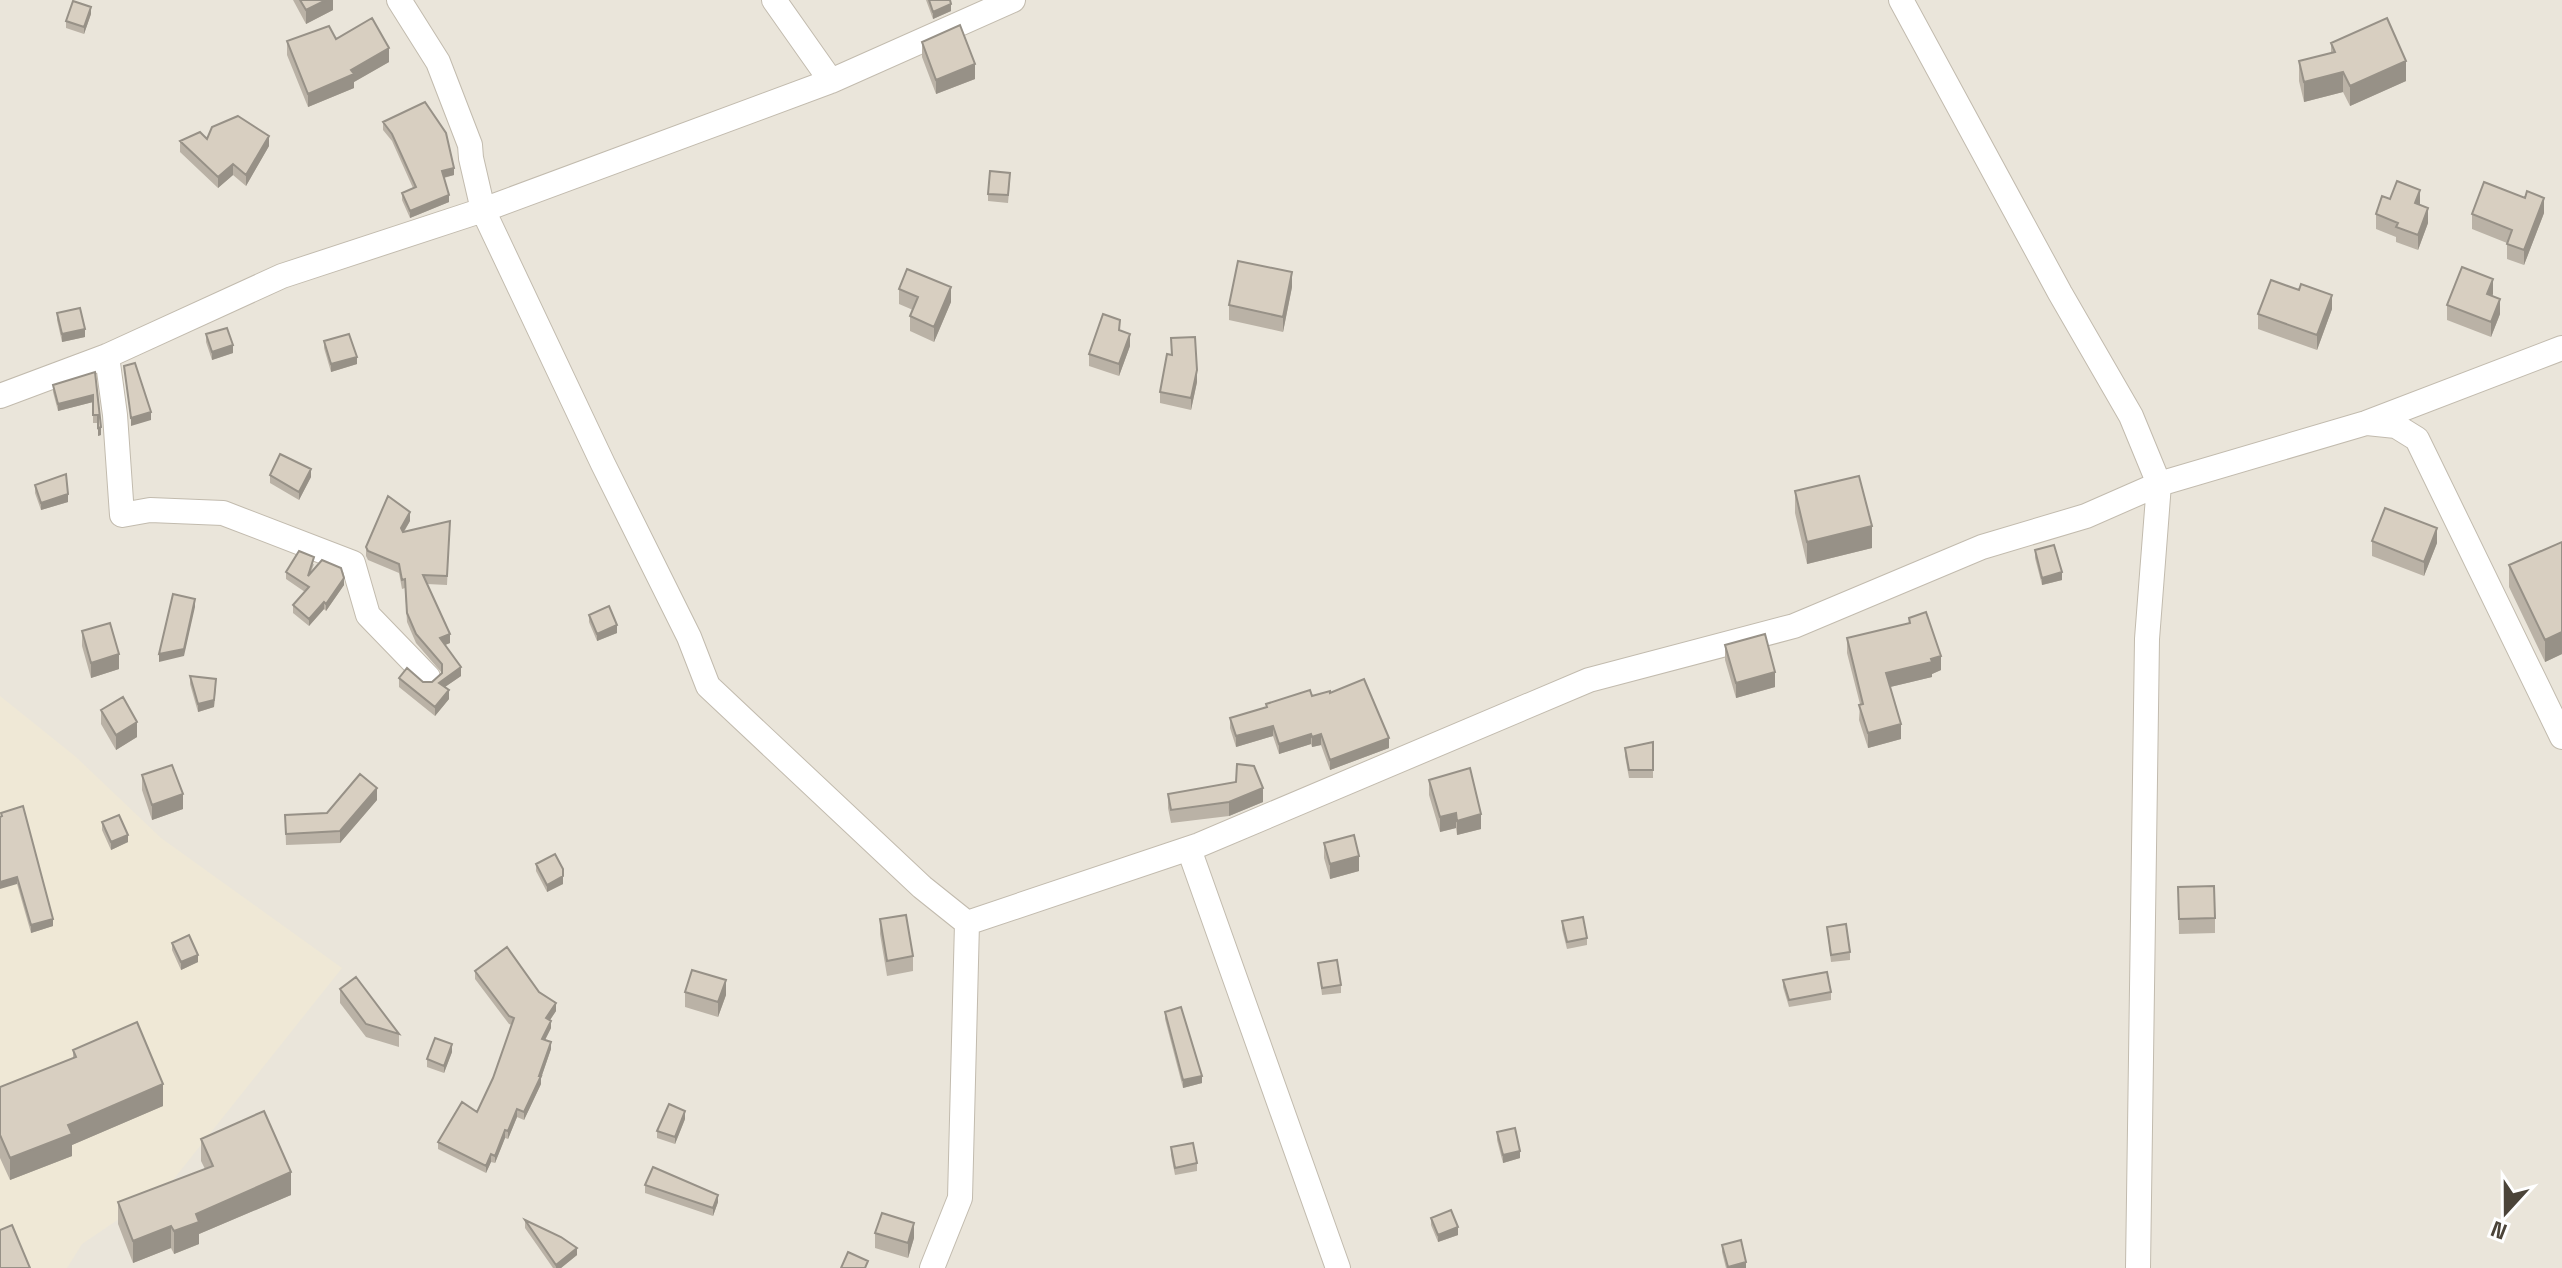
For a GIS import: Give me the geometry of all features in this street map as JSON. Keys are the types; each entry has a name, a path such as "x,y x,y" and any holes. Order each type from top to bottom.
{"street":[{"path":"399,0 438,62 470,145 483,210 689,637 708,686 922,887 967,923"},
{"path":"774,0 831,81"},
{"path":"1901,0 2060,293 2131,416 2159,484 2147,639 2138,1268"},
{"path":"0,396 107,356 282,276 483,210 831,81 1001,2"},
{"path":"967,923 1189,849 1589,680 1794,626 1982,547 2086,516 2159,484 2366,423 2562,348"},
{"path":"107,356 115,415 122,515 150,510 223,513 353,563 368,615 428,677"},
{"path":"2366,423 2396,426 2417,439 2562,737"},
{"path":"1189,849 1338,1268"},
{"path":"932,1268 960,1198 967,923"}],"shaded area":[{"path":"0,0 2562,0 2562,1268 0,1268"},
{"path":"0,696 76,757 161,838 342,968 169,1185 82,1244 67,1268 0,1268"}],"building":[{"path":"300,0 326,0 306,10"},
{"path":"929,0 950,0 951,4 933,12"},
{"path":"73,1 91,7 84,27 66,21"},
{"path":"372,18 389,48 351,70 354,74 308,94 287,41 329,26 336,39"},
{"path":"2387,18 2406,61 2350,86 2343,72 2304,82 2299,61 2335,52 2331,43"},
{"path":"960,25 975,64 936,80 922,42"},
{"path":"425,102 446,133 454,168 442,171 449,195 410,211 402,193 416,187 392,134 383,122"},
{"path":"238,116 269,136 246,175 233,164 218,177 180,141 200,132 207,139 212,127"},
{"path":"990,171 1010,173 1008,195 988,194"},
{"path":"2397,181 2420,190 2415,203 2428,208 2418,235 2396,227 2398,223 2376,214 2382,196 2390,199"},
{"path":"2484,182 2525,198 2527,191 2544,198 2524,250 2507,244 2512,230 2472,214"},
{"path":"1238,261 1292,272 1283,317 1229,305"},
{"path":"2462,267 2493,279 2487,294 2500,299 2491,322 2447,305"},
{"path":"907,269 951,287 934,327 910,316 918,297 899,289"},
{"path":"2271,280 2299,290 2301,284 2332,295 2317,335 2258,314"},
{"path":"80,308 85,329 62,334 57,313"},
{"path":"1103,314 1120,320 1119,330 1130,334 1119,364 1089,354"},
{"path":"227,328 233,345 212,352 206,334"},
{"path":"349,334 357,357 331,364 324,341"},
{"path":"1195,337 1197,370 1191,398 1160,392 1167,354 1172,355 1171,338"},
{"path":"135,363 151,412 131,418 124,366"},
{"path":"95,372 101,427 98,428 98,415 93,415 93,395 58,404 53,385"},
{"path":"280,454 311,469 299,492 270,475"},
{"path":"66,474 68,494 41,503 35,485"},
{"path":"1859,476 1872,526 1807,542 1795,491"},
{"path":"388,496 410,512 401,528 403,532 450,521 447,576 423,575 450,634 440,638 461,667 439,683 449,690 435,707 399,678 407,668 423,682 432,682 442,673 442,664 416,634 407,613 405,579 402,580 399,564 368,551 366,547"},
{"path":"2385,508 2437,528 2424,562 2372,541"},
{"path":"2562,542 2562,632 2545,640 2509,565"},
{"path":"2054,545 2062,572 2042,578 2035,550"},
{"path":"299,551 314,557 308,576 322,560 341,568 344,578 326,604 324,602 309,619 293,605 309,587 286,572"},
{"path":"173,594 195,599 184,649 159,654"},
{"path":"609,606 617,625 597,634 589,615"},
{"path":"1926,612 1941,656 1931,659 1932,662 1886,673 1901,724 1868,733 1859,705 1863,704 1847,638 1910,623 1909,618"},
{"path":"110,623 119,654 91,663 82,631"},
{"path":"1765,634 1775,672 1736,683 1725,645"},
{"path":"190,676 216,679 214,700 198,704"},
{"path":"1364,679 1389,738 1330,760 1321,734 1279,744 1273,726 1236,736 1230,718 1310,690 1312,696 1330,693"},
{"path":"123,697 137,722 116,735 101,710"},
{"path":"1653,742 1653,770 1629,770 1625,748"},
{"path":"1237,764 1254,766 1263,788 1229,802 1171,810 1168,794 1236,782"},
{"path":"172,765 183,794 152,805 142,775"},
{"path":"1470,768 1481,814 1457,821 1456,813 1440,817 1429,780"},
{"path":"360,774 377,788 340,831 286,834 285,815 327,813"},
{"path":"23,806 53,919 31,925 17,877 0,882 1,813"},
{"path":"119,815 128,835 111,842 102,822"},
{"path":"1354,835 1359,856 1330,864 1324,843"},
{"path":"555,854 563,876 547,885 536,864"},
{"path":"2214,886 2215,918 2179,919 2178,887"},
{"path":"906,915 913,956 887,961 880,919"},
{"path":"1583,917 1587,938 1567,942 1562,921"},
{"path":"1846,924 1850,952 1831,955 1827,927"},
{"path":"189,935 198,955 181,962 172,943"},
{"path":"507,947 539,992 556,1003 546,1018 551,1021 542,1039 551,1042 541,1076 524,1112 517,1109 495,1156 491,1154 486,1166 438,1142 462,1102 477,1112 493,1078 514,1018 509,1016 475,971"},
{"path":"1337,960 1341,985 1322,988 1318,963"},
{"path":"692,970 726,980 718,1002 685,992"},
{"path":"1827,972 1831,992 1789,1000 1783,980"},
{"path":"356,977 399,1034 366,1024 340,989"},
{"path":"1181,1007 1202,1076 1183,1080 1165,1012"},
{"path":"137,1022 163,1084 68,1125 72,1134 10,1158 0,1135 0,1087 76,1057 73,1050"},
{"path":"435,1038 452,1044 444,1066 427,1059"},
{"path":"669,1104 685,1111 675,1137 657,1131"},
{"path":"264,1111 291,1172 196,1214 199,1222 174,1231 171,1226 133,1241 118,1202 213,1166 201,1139"},
{"path":"1515,1128 1520,1151 1503,1155 1497,1132"},
{"path":"1193,1143 1197,1163 1175,1168 1171,1147"},
{"path":"653,1167 718,1195 713,1208 645,1185"},
{"path":"1451,1210 1458,1227 1438,1235 1431,1218"},
{"path":"882,1213 914,1223 908,1243 875,1233"},
{"path":"525,1220 561,1237 577,1248 556,1265"},
{"path":"12,1225 30,1268 0,1268 0,1230"},
{"path":"1741,1240 1746,1262 1728,1267 1722,1245"},
{"path":"848,1252 868,1261 865,1268 841,1268"}]}
